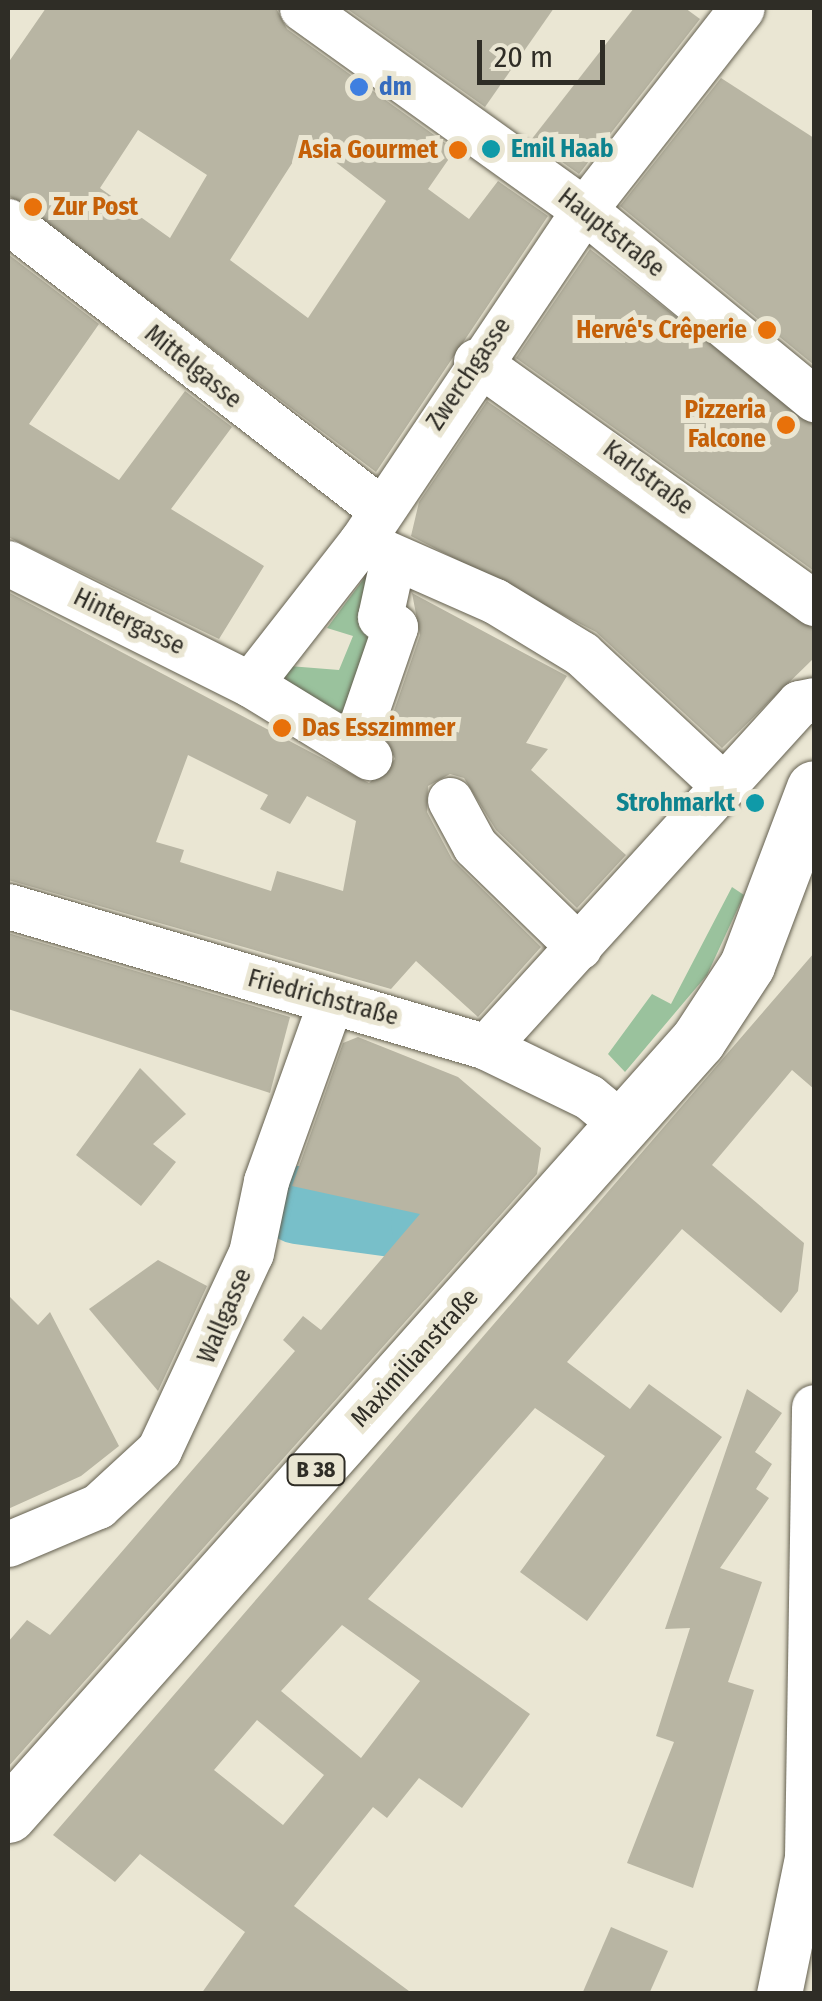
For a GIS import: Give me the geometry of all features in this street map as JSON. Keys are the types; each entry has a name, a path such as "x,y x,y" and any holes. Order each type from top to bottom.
{"main road":[{"name":"B 38","path":"623,1124 698,1040 747,965 814,788"},
{"name":"Maximilianstraße","path":"8,1815 623,1124"}],"street":[{"name":"Hauptstraße","path":"302,8 584,210 814,399"},
{"name":"Zwerchgasse","path":"378,536 380,616 396,627 361,751 250,684 378,536 488,343 584,210 742,8"},
{"name":"Mittelgasse","path":"8,220 378,536"},
{"name":"Karlstraße","path":"488,343 814,602"},
{"path":"378,536 582,654 724,786"},
{"name":"Hintergasse","path":"8,563 250,684"},
{"path":"486,1047 800,703 814,700"},
{"path":"450,800 476,846 579,947"},
{"name":"Friedrichstraße","path":"8,906 486,1047 589,1097 623,1124"},
{"name":"Wallgasse","path":"8,1544 98,1506 159,1450 251,1253 266,1181 330,1003"},
{"path":"779,1994 809,1896 814,1407"}],"green space":[{"path":"371,569 384,578 350,739 271,691 289,666 339,670 353,636 327,628"},
{"path":"732,887 744,895 707,975 625,1072 608,1054 652,994 671,1004"}],"building":[{"path":"46,8 276,8 287,29 455,150 428,189 469,219 498,181 548,216 376,472 8,195 8,63","holes":["138,130 207,175 170,238 100,188","307,140 386,201 308,318 230,260"]},
{"path":"346,8 554,8 485,107"},
{"path":"634,8 685,8 700,19 579,174 531,140"},
{"path":"721,78 814,138 814,365 620,206"},
{"path":"590,249 814,425 814,571 516,358"},
{"path":"8,254 99,324 29,424 119,480 185,391 232,427 171,509 264,566 219,639 8,537"},
{"path":"487,401 814,629 814,658 722,748 596,632 411,536 419,502"},
{"path":"8,592 369,783 395,759 385,737 420,635 412,593 567,676 526,743 548,749 531,770 626,855 577,908 496,830 464,778 450,774 428,786 427,812 452,859 541,947 478,1017 416,961 391,989 8,880","holes":["188,755 268,795 260,809 290,824 307,796 356,821 343,891 277,871 271,891 180,862 184,850 156,842"]},
{"path":"8,933 290,1017 270,1093 8,1009"},
{"path":"814,953 814,1089 792,1070 712,1165 804,1243 798,1291 781,1313 682,1229 567,1362 630,1409 649,1384 722,1437 587,1621 520,1572 605,1456 535,1408 368,1599 530,1714 462,1808 419,1778 387,1818 373,1807 294,1906 413,1994 201,1994 245,1932 140,1854 115,1882 53,1835","holes":["342,1625 420,1681 361,1758 281,1691","257,1720 324,1775 283,1825 214,1770"]},
{"path":"358,1037 458,1077 541,1148 537,1174 8,1767 8,1642 27,1620 50,1635 295,1351 283,1340 303,1316 321,1330 420,1214 292,1186 343,1043"},
{"path":"140,1068 186,1114 153,1144 176,1162 141,1206 76,1155"},
{"path":"158,1260 207,1286 158,1391 89,1309"},
{"path":"8,1295 38,1325 50,1312 119,1446 81,1476 8,1509"},
{"path":"747,1389 782,1413 755,1452 772,1464 756,1489 769,1498 720,1568 762,1582 728,1682 754,1690 693,1888 627,1863 674,1742 656,1736 690,1628 665,1629"},
{"path":"611,1927 668,1951 649,1994 582,1994"}],"waterway":[{"path":"343,1211 353,1203"},
{"path":"298,1205 430,1223 450,1206"}],"place":[{"name":"dm","path":"359,87"},
{"name":"Emil Haab","path":"491,149"},
{"name":"Asia Gourmet","path":"458,150"},
{"name":"Zur Post","path":"33,207"},
{"name":"Hervé's Crêperie","path":"767,330"},
{"name":"Pizzeria Falcone","path":"786,425"},
{"name":"Das Esszimmer","path":"282,728"},
{"name":"Strohmarkt","path":"755,803"}]}
